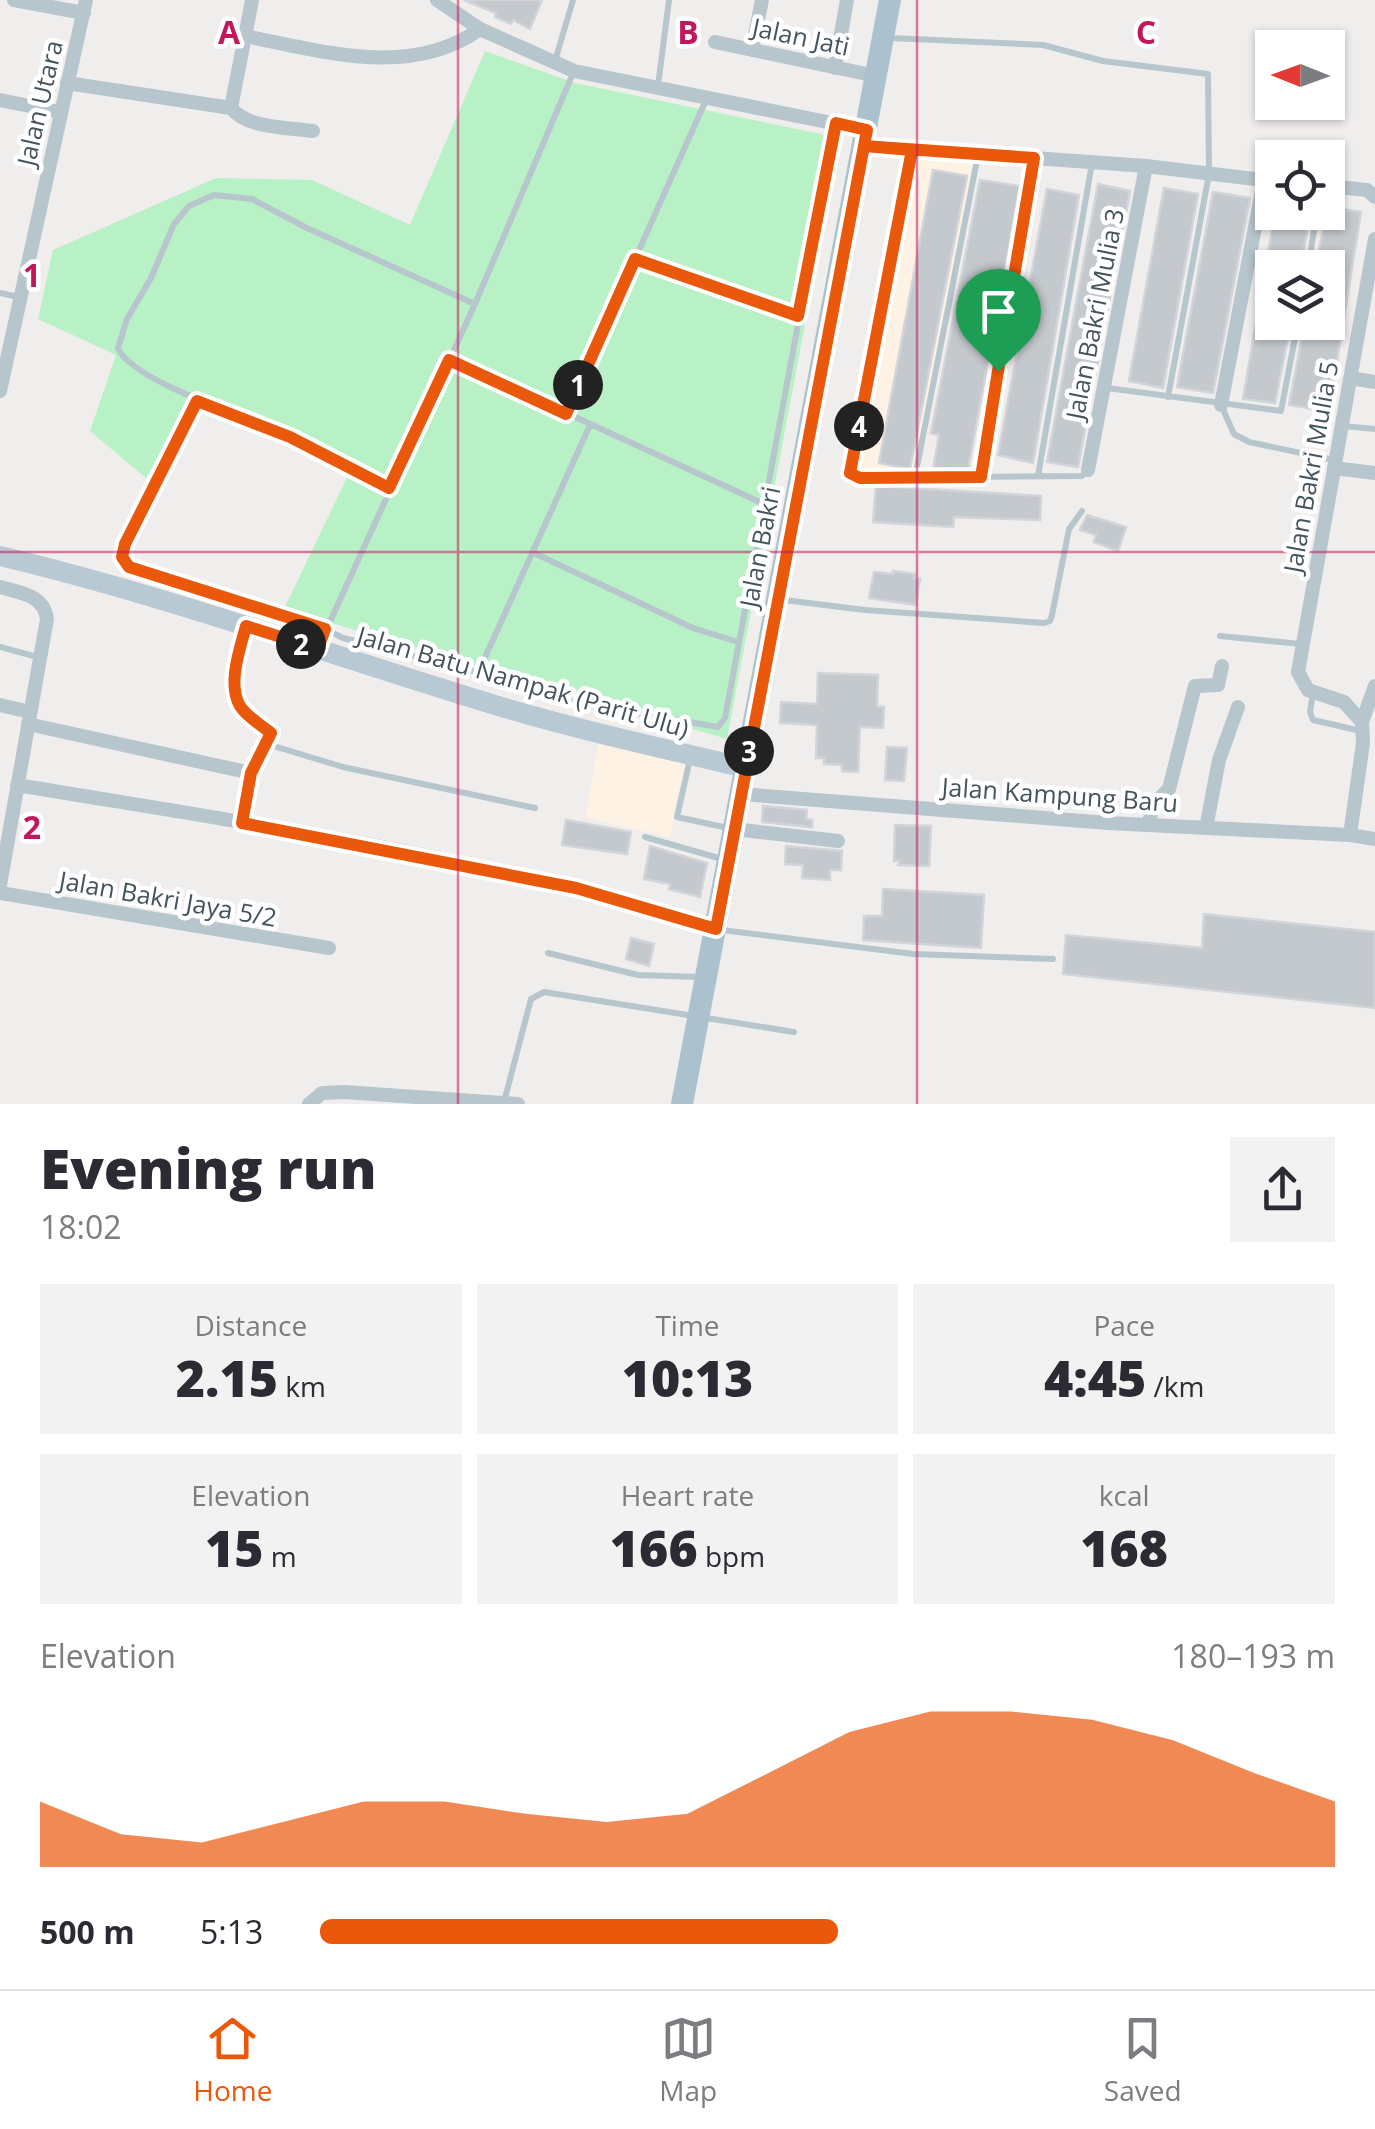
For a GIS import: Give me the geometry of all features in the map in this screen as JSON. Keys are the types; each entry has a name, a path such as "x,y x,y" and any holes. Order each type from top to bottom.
{"main road":[{"name":"Jalan Bakri","path":"682,1104 890,0"}],"street":[{"path":"14,0 85,7"},
{"path":"231,108 252,0"},
{"path":"436,0 480,28 574,71 836,123 866,138 912,150 1146,166 1255,179"},
{"path":"752,50 762,0"},
{"path":"834,68 848,0"},
{"name":"Jalan Utara","path":"0,389 85,7"},
{"path":"245,36 387,59 439,50 480,28"},
{"name":"Jalan Jati","path":"715,42 876,76"},
{"path":"67,83 231,108 240,119 312,132"},
{"path":"0,100 60,112"},
{"path":"850,473 912,150"},
{"path":"981,477 1034,158"},
{"name":"Jalan Bakri Mulia 3","path":"1088,470 1146,166"},
{"path":"1345,188 1367,190 1375,198"},
{"path":"1221,406 1258,230"},
{"name":"Jalan Bakri Mulia 5","path":"1302,644 1375,239"},
{"path":"1350,378 1375,382"},
{"path":"1334,464 1375,473"},
{"name":"Jalan Batu Nampak (Parit Ulu)","path":"0,556 84,576 246,626 321,639 498,706 746,768"},
{"path":"0,587 38,600 46,612 42,658 0,885"},
{"path":"1302,644 1300,678 1313,691 1344,702 1363,726"},
{"path":"1148,825 1154,804 1170,789 1195,686 1218,686 1222,666"},
{"path":"1350,835 1363,726 1375,686"},
{"path":"0,705 29,718 251,773 242,823"},
{"path":"1206,828 1219,760 1238,707"},
{"path":"18,785 242,823 576,888 716,929"},
{"name":"Jalan Kampung Baru","path":"741,794 1148,825 1350,835 1375,840"},
{"path":"734,829 838,841"},
{"name":"Jalan Bakri Jaya 5/2","path":"0,893 329,948"},
{"path":"308,1104 322,1094 344,1092 518,1104"}],"lane":[{"path":"555,62 572,0"},
{"path":"658,88 669,0"},
{"path":"883,38 1043,45 1103,61 1206,73 1210,79 1209,174 1168,397"},
{"path":"321,639 475,304 574,71"},
{"path":"566,414 706,98"},
{"path":"197,401 125,544 124,563 321,639 343,638 478,673 561,700 718,727 725,718 762,503 836,123"},
{"path":"915,477 978,156"},
{"path":"1038,476 1092,163"},
{"path":"389,488 290,437 197,401 126,360 118,348 126,319 151,278 174,224 189,206 226,195 252,200 475,304"},
{"path":"635,259 798,316"},
{"path":"0,293 20,297"},
{"path":"1105,388 1282,411 1295,340"},
{"path":"449,360 762,503"},
{"path":"1221,406 1234,434 1249,442 1334,464"},
{"path":"478,673 590,425"},
{"path":"1341,425 1375,430"},
{"path":"850,473 860,478 1082,476 1088,470"},
{"path":"778,599 865,610 1044,623 1050,621 1052,614 1069,529 1082,511"},
{"path":"532,552 693,628 738,642"},
{"path":"246,626 238,660 237,698 246,714 271,733 251,773"},
{"path":"1220,636 1302,644"},
{"path":"0,646 42,658"},
{"path":"1313,691 1313,720 1363,726"},
{"path":"266,744 343,767 535,808"},
{"path":"691,755 677,817 734,829"},
{"path":"644,836 728,861"},
{"path":"716,929 912,954 1053,959"},
{"path":"548,954 638,976 706,978"},
{"path":"504,1104 531,999 544,992 794,1032"}],"shaded area":[{"path":"908,146 981,151 918,480 844,473"},
{"path":"599,742 686,761 670,837 585,818"}],"green space":[{"path":"485,51 575,83 840,138 727,739 284,609 353,465 196,392 146,478 90,431 116,355 38,319 53,250 216,178 312,180 410,225"}],"building":[{"path":"464,0 542,0 530,29 495,17 496,13"},
{"path":"933,170 967,176 910,469 879,463"},
{"path":"980,180 1020,186 968,470 933,470 939,435 931,433"},
{"path":"1098,184 1130,191 1078,467 1047,462"},
{"path":"1164,188 1198,194 1163,388 1129,381"},
{"path":"1047,189 1079,195 1033,463 998,455"},
{"path":"1213,192 1250,198 1213,393 1177,387"},
{"path":"1345,210 1361,212 1345,312 1345,250 1319,250 1323,230 1345,230"},
{"path":"1272,230 1307,230 1304,250 1268,250"},
{"path":"1255,329 1255,340 1287,340 1275,403 1243,399"},
{"path":"1302,340 1340,340 1329,411 1289,405"},
{"path":"876,486 1041,496 1040,520 954,517 953,527 873,522"},
{"path":"1087,515 1126,527 1118,551 1094,542 1096,535 1080,530"},
{"path":"874,572 915,574 920,579 916,605 869,598"},
{"path":"818,673 878,675 877,706 884,707 883,728 860,727 858,772 842,771 842,765 824,764 824,758 816,758 817,725 780,723 781,702 817,704"},
{"path":"887,747 907,748 904,781 885,780"},
{"path":"763,806 807,810 806,819 812,820 812,827 762,822"},
{"path":"566,820 631,832 627,854 562,845"},
{"path":"895,825 931,826 929,866 898,865 899,861 894,861"},
{"path":"650,846 707,863 700,897 669,889 670,884 644,879"},
{"path":"786,846 842,851 841,870 830,870 830,880 802,878 803,865 785,864"},
{"path":"883,889 984,895 981,948 863,940 864,916 882,916"},
{"path":"1204,914 1375,932 1375,1008 1063,974 1066,935 1202,948"},
{"path":"631,938 654,944 649,966 626,959"}],"route":[{"path":"998,371 981,477 860,478 850,473 912,150 864,146 716,929 576,888 242,823 251,773 271,733 246,714 237,698 238,660 246,626 318,649 325,629 129,567 122,557 197,401 290,437 389,488 449,360 566,414 635,259 798,316 836,123 867,130 864,146 1034,158 998,371"}]}
